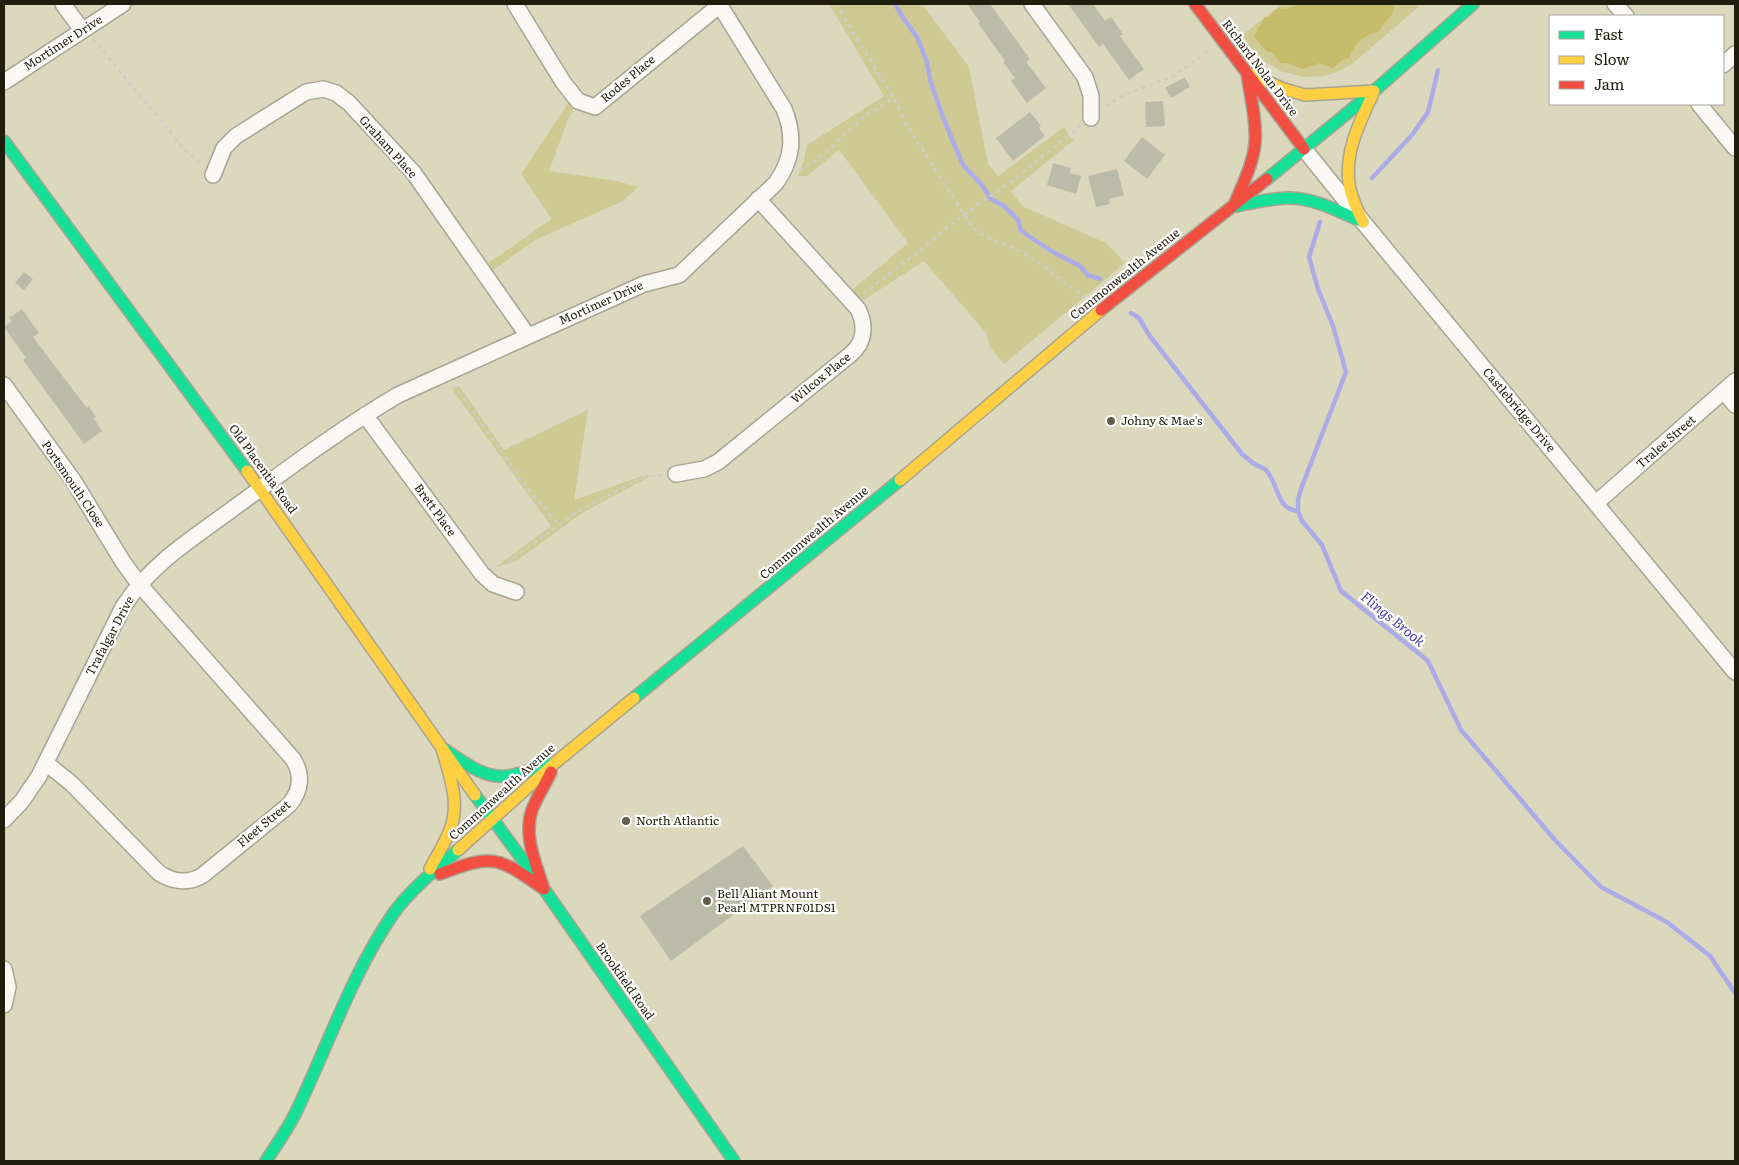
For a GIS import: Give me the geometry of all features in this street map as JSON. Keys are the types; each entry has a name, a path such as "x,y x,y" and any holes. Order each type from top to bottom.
{"main road":[{"name":"Richard Nolan Drive","path":"1195,4 1304,149"},
{"name":"Commonwealth Avenue","path":"266,1161 295,1114 352,985 371,949 394,912 424,880 556,762 951,437 1126,288 1233,207 1304,149 1374,91 1473,4"},
{"path":"1247,73 1284,90 1304,95 1374,91 1351,147 1348,164 1351,191 1363,222"},
{"path":"1233,207 1251,164 1255,145 1254,119 1247,73"},
{"name":"Old Placentia Road","path":"4,141 260,489 492,819"},
{"path":"1233,207 1295,198 1324,205 1363,222"},
{"path":"442,748 479,770 495,776 519,774 556,762"},
{"path":"424,880 453,822 455,813 453,794 442,748"},
{"path":"544,889 531,841 529,821 534,806 556,762"},
{"name":"Brookfield Road","path":"492,819 544,889 734,1161"},
{"path":"424,880 476,860 496,860 507,863 544,889"}],"street":[{"path":"62,4 82,30"},
{"name":"Mortimer Drive","path":"4,82 123,4"},
{"name":"Rodes Place","path":"515,4 578,101 595,107 719,4"},
{"name":"Mortimer Drive","path":"260,489 365,415 398,395 644,284 679,275 776,183 786,167 792,147 788,118 719,4"},
{"path":"1032,4 1085,77 1091,96 1091,118"},
{"path":"1615,4 1625,15"},
{"path":"1724,63 1735,54"},
{"name":"Graham Place","path":"213,175 224,148 236,136 306,92 323,89 336,92 349,103 412,172 528,336"},
{"path":"1700,105 1735,148"},
{"name":"Castlebridge Drive","path":"1304,149 1735,672"},
{"name":"Wilcox Place","path":"676,474 704,469 718,462 857,349 863,335 863,321 858,309 758,200"},
{"name":"Portsmouth Close","path":"4,385 73,480 123,562 139,584"},
{"path":"1730,386 1735,404"},
{"name":"Tralee Street","path":"1596,502 1730,386"},
{"name":"Brett Place","path":"365,415 482,574 493,584 516,592"},
{"name":"Trafalgar Drive","path":"4,820 26,795 46,763 117,618 139,584 163,560 260,489"},
{"name":"Fleet Street","path":"46,763 72,784 160,873 174,880 192,880 203,875 289,805 296,795 300,777 299,770 293,759 139,584"},
{"path":"4,969 8,988 4,1005"}],"path":[{"path":"836,4 893,98 906,124 962,215 975,231 1034,260 1085,298"},
{"path":"82,30 92,36 186,151 213,175"},
{"path":"852,302 1113,100 1174,76 1209,50"},
{"path":"786,167 799,170 809,166 864,116 893,98"},
{"path":"445,374 520,479 558,524"},
{"path":"509,564 558,524 577,512 643,477 676,474"}],"shaded area":[{"path":"829,4 922,4 969,67 988,164 998,176 1064,127 1074,140 1011,191 1022,206 1106,243 1125,263 1004,364 989,346 987,334 924,261 862,301 852,290 908,243 839,150 807,176 798,176 804,161 807,145 884,96"},
{"path":"1283,4 1422,4 1352,64 1335,73 1324,76 1303,77 1280,71 1263,60 1255,53 1242,35"},
{"path":"1298,4 1395,4 1395,8 1379,31 1360,41 1349,58 1342,60 1333,68 1319,63 1303,69 1288,63 1281,63 1271,52 1267,52 1254,35 1264,18 1269,17 1272,12 1278,8 1286,9"},
{"path":"570,100 576,103 549,171 617,181 638,187 623,201 535,240 492,271 487,264 552,219 521,174"},
{"path":"459,386 504,450 588,410 574,500 648,474 649,477 582,513 515,562 496,567 551,526 452,389"}],"building":[{"path":"967,4 990,4 1030,59 1026,62 1046,88 1027,103 1011,81 1015,78 1003,62 1005,61"},
{"path":"1068,4 1093,4 1105,21 1111,17 1123,34 1120,36 1144,69 1129,80 1103,44 1099,47"},
{"path":"1185,77 1190,87 1171,98 1165,88"},
{"path":"1163,101 1165,126 1146,127 1145,102"},
{"path":"1030,112 1041,126 1039,128 1045,136 1013,161 996,138"},
{"path":"1142,137 1165,155 1147,179 1124,161"},
{"path":"1053,163 1071,168 1070,173 1081,176 1076,194 1047,185"},
{"path":"1117,169 1124,195 1109,199 1110,204 1096,207 1088,176"},
{"path":"24,272 33,279 24,290 15,283"},
{"path":"22,309 39,333 33,337 87,408 88,406 96,417 94,419 102,431 84,444 23,360 26,358 4,327 12,321 9,318"},
{"name":"Bell Aliant Mount Pearl MTPRNF01DS1","path":"743,846 773,886 671,961 640,916"}],"waterway":[{"path":"895,4 917,37 927,62 930,80 944,120 963,165 981,184 991,199 1004,206 1018,220 1021,231 1051,251 1080,266 1088,275 1100,279"},
{"path":"1372,178 1412,135 1428,112 1438,70"},
{"name":"Flings Brook","path":"1320,222 1309,257 1318,289 1333,326 1346,372 1301,489 1298,511 1302,521 1322,545 1341,591 1428,661 1461,730 1555,840 1601,887 1667,922 1710,956 1735,993"},
{"path":"1131,313 1139,318 1149,335 1242,454 1265,469 1285,505 1298,511"}],"traffic: fast":[{"path":"1267,179 1374,91 1473,4"},
{"path":"4,141 247,471"},
{"path":"1235,206 1276,199 1308,200 1363,222"},
{"path":"634,698 900,480"},
{"path":"442,748 473,768 489,775 507,776 518,774 549,764"},
{"path":"475,795 544,889 734,1161"},
{"path":"266,1161 296,1112 352,986 378,937 407,897 458,850"}],"traffic: slow":[{"path":"1247,73 1284,89 1305,95 1374,91"},
{"path":"1363,222 1350,189 1348,177 1353,141 1372,96"},
{"path":"900,480 1101,310"},
{"path":"247,471 475,795"},
{"path":"458,850 556,762 634,698"},
{"path":"430,869 447,838 454,807 454,797 442,748"}],"traffic: jam":[{"path":"1195,4 1304,149"},
{"path":"1235,203 1250,166 1255,143 1254,117 1247,73"},
{"path":"1101,310 1267,179"},
{"path":"544,889 534,860 529,830 532,810 551,772"},
{"path":"440,874 473,863 495,862 516,870 544,889"}],"place":[{"name":"Johny & Mae's","path":"1111,421"},
{"name":"North Atlantic","path":"626,821"},
{"name":"Bell Aliant Mount Pearl MTPRNF01DS1","path":"707,901"}]}
